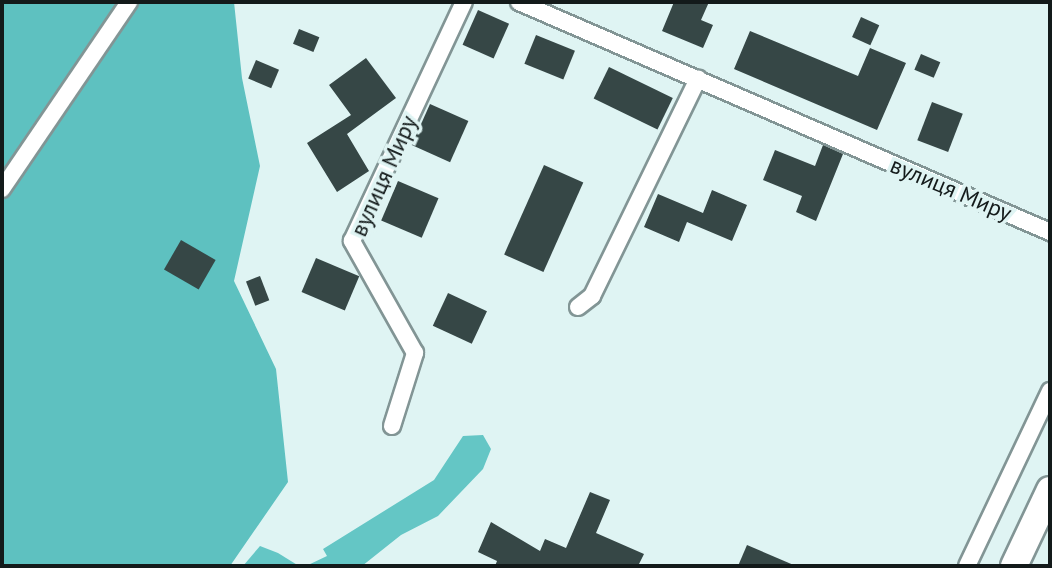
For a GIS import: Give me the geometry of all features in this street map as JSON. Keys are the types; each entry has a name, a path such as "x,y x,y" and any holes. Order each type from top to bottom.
{"highway":[{"path":"1014,566 1050,490"}],"street":[{"path":"2,189 129,2"},
{"name":"вулиця Миру","path":"392,426 415,353 352,242 464,2"},
{"name":"вулиця Миру","path":"519,2 1050,232"},
{"path":"578,307 592,296 698,79"},
{"path":"967,566 1050,391"}],"shaded area":[{"path":"2,2 234,2 242,78 260,166 234,281 276,369 288,482 230,566 2,566"},
{"path":"483,435 491,449 483,469 438,516 401,535 362,566 306,566 327,556 323,549 434,480 463,436"},
{"path":"260,546 278,553 299,566 243,566"}],"building":[{"path":"674,2 709,2 701,20 713,25 703,48 662,31"},
{"path":"478,10 509,24 494,59 463,45"},
{"path":"861,17 879,25 870,45 852,37"},
{"path":"299,29 319,37 313,52 293,44"},
{"path":"750,31 858,76 870,48 906,63 877,130 734,69"},
{"path":"536,35 575,51 563,79 524,64"},
{"path":"921,54 940,62 934,78 914,70"},
{"path":"366,58 396,98 347,134 369,171 337,192 307,143 351,115 329,85"},
{"path":"256,60 279,70 271,88 248,78"},
{"path":"609,67 673,98 657,130 594,98"},
{"path":"932,102 963,114 948,152 917,140"},
{"path":"430,104 468,121 450,162 412,145"},
{"path":"823,145 843,154 816,221 796,212 802,196 763,180 775,150 815,166"},
{"path":"544,165 583,182 543,272 504,255"},
{"path":"398,181 439,198 422,238 381,221"},
{"path":"712,190 747,205 732,241 687,222 679,242 644,227 658,194 703,213"},
{"path":"181,240 216,260 199,289 164,269"},
{"path":"316,258 359,276 345,310 302,292"},
{"path":"260,276 269,300 255,306 246,281"},
{"path":"448,293 487,311 472,344 433,326"},
{"path":"590,492 610,500 596,533 644,554 638,566 495,566 497,561 478,552 491,522 540,551 545,539 566,548"},
{"path":"747,545 796,566 738,566"}]}
